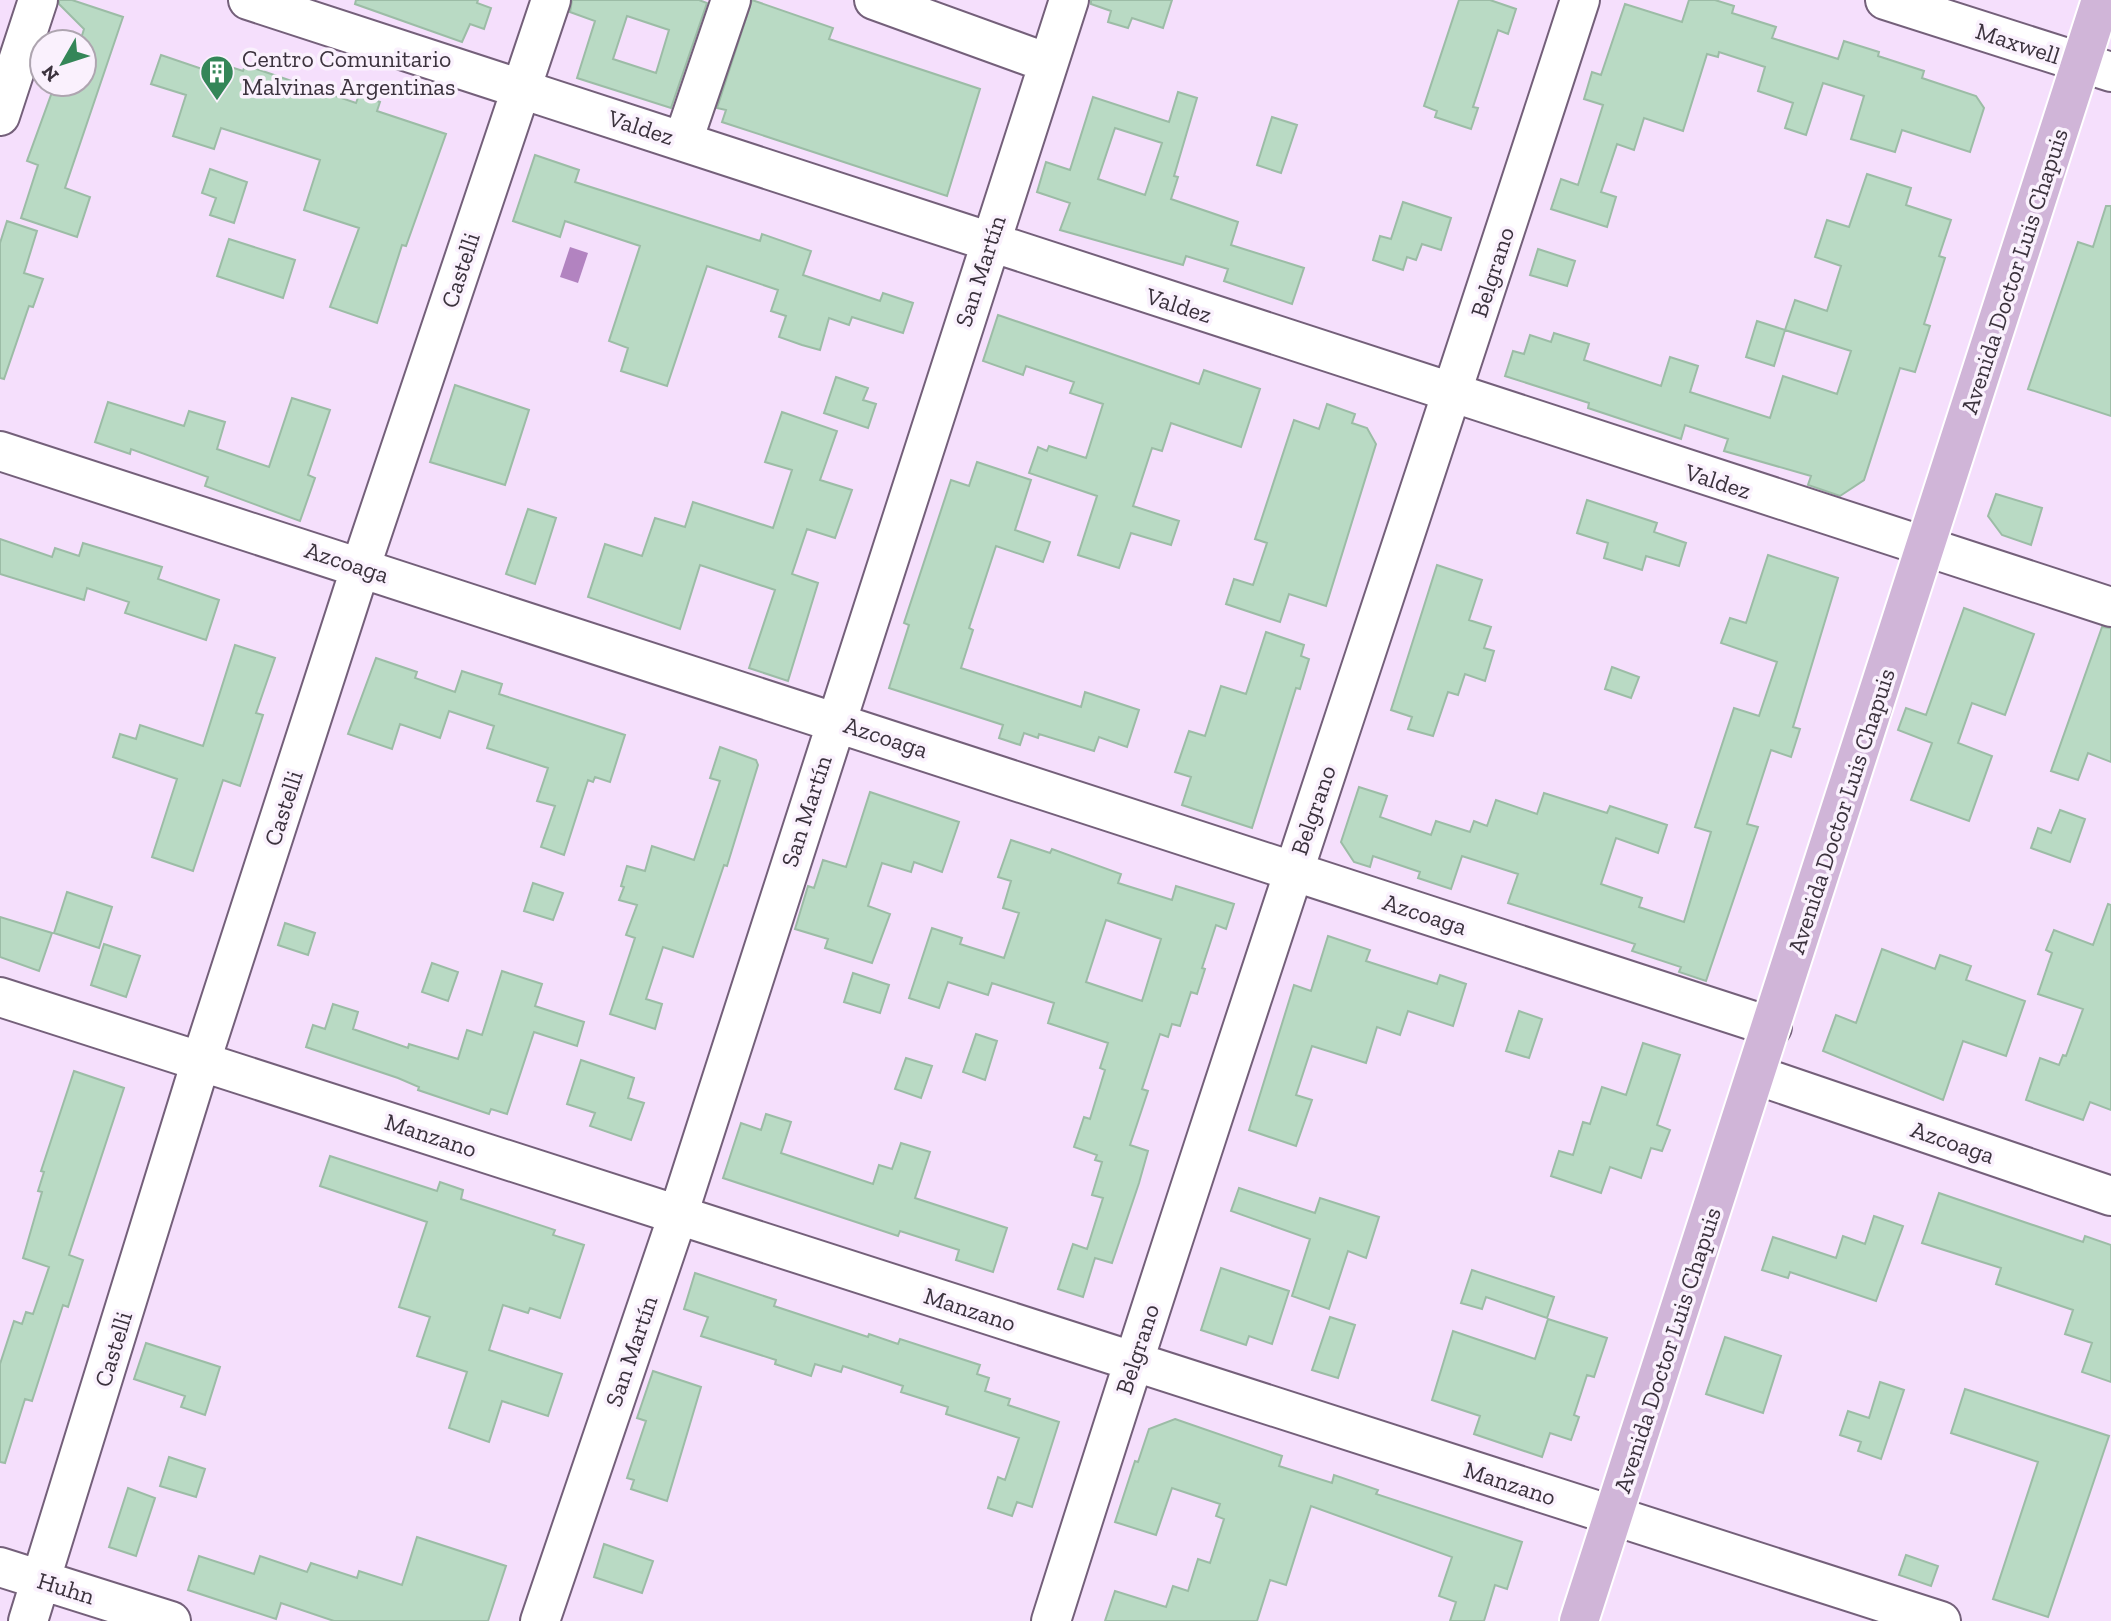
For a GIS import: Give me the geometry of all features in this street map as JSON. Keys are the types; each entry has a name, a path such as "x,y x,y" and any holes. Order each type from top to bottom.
{"main road":[{"name":"Avenida Doctor Luis Chapuis","path":"1579,1621 1925,548 2096,68 2101,0"}],"street":[{"path":"0,116 38,0"},
{"name":"Valdez","path":"248,0 1452,395 2111,607"},
{"name":"Castelli","path":"28,1621 201,1062 361,566 551,0"},
{"path":"683,141 731,0"},
{"path":"874,0 1048,63"},
{"name":"San Martín","path":"540,1621 678,1214 1069,0"},
{"name":"Belgrano","path":"1051,1621 1293,870 1452,395 1580,0"},
{"name":"Maxwell","path":"1885,0 2096,68"},
{"name":"Azcoaga","path":"0,451 835,720 1772,1027"},
{"name":"Manzano","path":"0,997 1941,1621"},
{"name":"Azcoaga","path":"1756,1074 2111,1196"},
{"name":"Huhn","path":"0,1567 171,1621"}],"shaded area":[{"path":"570,247 588,253 578,283 560,277"}],"building":[{"path":"59,0 72,0 123,17 98,91 98,28 83,28 59,4"},
{"path":"356,0 478,0 477,3 491,8 484,29 470,24 462,42 355,4"},
{"path":"572,0 699,0 707,3 671,108 577,78 595,21 570,12","holes":["627,16 669,30 656,73 613,59"]},
{"path":"752,0 833,28 829,39 980,89 947,196 722,122 726,110 717,108"},
{"path":"1091,0 1172,0 1163,28 1132,18 1128,28 1108,22 1111,11 1091,4"},
{"path":"1459,0 1490,0 1516,9 1508,34 1498,30 1473,107 1478,108 1471,129 1435,117 1437,111 1424,106"},
{"path":"1689,0 1715,0 1734,6 1732,13 1776,27 1772,38 1838,59 1844,41 1879,52 1878,56 1924,71 1922,78 1976,96 1984,108 1970,152 1902,130 1895,152 1851,139 1864,96 1823,83 1806,135 1785,128 1793,103 1758,91 1765,67 1719,52 1718,57 1707,54 1683,131 1644,118 1634,150 1617,144 1601,192 1616,197 1607,227 1551,209 1561,179 1578,185 1603,105 1584,99 1592,72 1601,75 1625,4 1682,22"},
{"path":"161,55 205,70 209,60 243,71 245,65 356,103 359,95 380,102 377,111 446,134 406,246 402,245 377,323 330,307 359,228 304,210 320,160 221,128 214,149 173,136 186,95 151,84"},
{"path":"1178,92 1197,98 1174,176 1178,177 1171,199 1238,222 1231,245 1304,268 1292,304 1224,281 1228,269 1186,256 1183,265 1060,230 1070,203 1037,192 1046,162 1070,170 1093,97 1169,122","holes":["1115,128 1162,143 1145,195 1098,179"]},
{"path":"50,98 96,98 65,188 90,197 77,237 21,218 38,165 27,161"},
{"path":"1272,117 1297,125 1281,173 1257,165"},
{"path":"535,155 579,170 575,182 760,241 762,234 811,251 803,275 880,301 883,293 913,303 903,333 852,317 849,325 829,318 820,350 802,345 779,337 786,316 771,311 778,290 707,266 667,386 621,371 628,348 609,341 640,246 565,221 560,237 513,221"},
{"path":"210,169 247,182 234,223 210,215 216,198 202,193"},
{"path":"1867,174 1911,188 1906,205 1951,220 1939,256 1945,258 1924,324 1930,326 1915,372 1900,368 1864,480 1840,496 1808,485 1811,476 1724,451 1728,439 1685,425 1681,439 1588,408 1589,403 1505,376 1513,351 1524,354 1530,335 1551,342 1554,333 1589,344 1584,360 1661,386 1670,357 1698,366 1690,392 1770,418 1783,376 1837,394 1851,351 1785,330 1795,300 1827,311 1841,266 1815,257 1827,220 1849,227"},
{"path":"1403,202 1451,218 1441,250 1422,244 1416,260 1407,257 1403,270 1373,260 1380,236 1391,239"},
{"path":"2106,206 2111,206 2111,416 2028,389 2078,242 2093,247"},
{"path":"7,221 37,231 24,273 43,279 33,307 29,306 4,379 0,378 0,243"},
{"path":"229,239 295,260 283,298 217,276"},
{"path":"1538,249 1575,261 1567,286 1530,275"},
{"path":"998,315 1199,384 1204,370 1260,389 1241,447 1171,423 1162,451 1152,448 1133,506 1179,521 1171,545 1131,533 1119,568 1078,555 1097,496 1029,473 1038,447 1047,451 1049,446 1086,458 1103,404 1070,393 1074,382 1026,366 1023,375 983,361"},
{"path":"1757,321 1785,330 1774,366 1746,357"},
{"path":"836,377 868,388 863,400 876,404 868,428 824,413"},
{"path":"455,385 529,410 505,485 430,462"},
{"path":"292,398 330,410 308,475 315,478 300,521 205,486 208,477 131,449 130,454 95,442 108,402 184,426 189,411 225,422 217,449 269,467"},
{"path":"1327,404 1355,414 1352,423 1367,428 1376,444 1326,606 1289,594 1280,622 1226,604 1234,579 1253,585 1267,543 1255,539 1294,420 1319,429"},
{"path":"782,412 837,431 820,480 852,490 835,538 807,529 792,574 818,583 788,681 749,668 775,590 700,565 680,629 588,597 605,544 642,556 655,518 685,527 693,502 773,528 792,470 765,462"},
{"path":"977,462 1031,480 1015,530 1050,542 1043,562 996,546 969,628 973,630 961,668 1081,707 1085,692 1139,710 1127,747 1099,737 1094,751 1039,734 1038,738 1024,733 1020,745 999,738 1003,725 889,688 909,625 904,623 951,480 969,486"},
{"path":"1996,494 2042,508 2031,545 2002,535 1988,516"},
{"path":"1587,500 1657,523 1654,532 1686,543 1679,566 1646,556 1642,570 1604,558 1608,543 1577,533"},
{"path":"528,509 556,518 535,584 506,574"},
{"path":"0,539 52,557 55,548 79,556 83,543 162,567 158,579 219,600 206,640 125,613 129,602 87,588 84,600 0,574"},
{"path":"1768,555 1838,578 1793,727 1800,729 1791,757 1771,750 1747,824 1758,827 1706,981 1679,972 1681,967 1632,951 1635,944 1508,903 1518,874 1462,856 1451,889 1418,878 1420,872 1373,856 1370,867 1354,862 1341,842 1359,787 1387,796 1380,817 1431,835 1436,821 1470,832 1474,821 1487,826 1496,800 1537,814 1544,793 1607,813 1610,806 1667,825 1658,853 1616,838 1601,884 1642,898 1639,907 1684,922 1711,832 1695,827 1734,708 1759,716 1777,662 1721,643 1730,618 1746,623"},
{"path":"1437,565 1482,580 1469,620 1491,627 1484,648 1494,651 1485,681 1465,674 1458,695 1448,692 1433,736 1408,729 1412,717 1391,710"},
{"path":"1964,608 2034,634 2005,715 1972,703 1958,743 1992,756 1969,821 1911,800 1932,743 1898,730 1906,708 1926,715"},
{"path":"2102,627 2111,628 2111,762 2088,753 2078,780 2051,771"},
{"path":"1266,632 1304,645 1301,656 1309,659 1300,689 1296,688 1252,828 1182,805 1191,777 1175,772 1189,731 1205,736 1221,686 1246,694"},
{"path":"235,645 275,658 256,713 263,715 240,786 223,780 193,871 152,857 177,779 113,757 120,734 136,739 140,725 203,746"},
{"path":"376,658 417,672 415,678 455,692 462,671 502,684 499,694 625,735 610,782 595,777 593,782 588,780 564,855 541,847 555,806 537,801 548,768 487,748 494,726 449,711 440,738 400,724 392,749 348,734"},
{"path":"1612,667 1639,677 1631,698 1605,689"},
{"path":"720,747 756,760 758,765 727,866 724,865 693,957 663,947 646,999 662,1004 655,1029 610,1014 635,938 626,935 637,905 619,900 624,887 621,886 627,866 645,871 652,846 694,860 720,781 710,778"},
{"path":"870,792 959,822 942,872 914,862 911,872 882,863 868,906 890,914 872,963 825,948 828,939 795,929 808,886 814,888 823,860 846,867"},
{"path":"2060,810 2085,819 2070,862 2031,848 2038,828 2051,833"},
{"path":"1011,840 1050,853 1052,849 1121,874 1118,883 1172,900 1176,886 1234,904 1226,929 1216,925 1197,994 1191,992 1180,1026 1172,1024 1168,1037 1160,1034 1142,1089 1148,1091 1130,1145 1148,1151 1139,1183 1112,1263 1095,1258 1083,1297 1058,1289 1073,1244 1087,1249 1103,1198 1092,1195 1102,1162 1095,1160 1097,1155 1074,1147 1084,1117 1090,1119 1105,1070 1100,1068 1108,1043 1048,1023 1054,1003 992,983 988,995 948,982 939,1008 909,998 932,928 962,938 960,944 1004,958 1019,913 1003,908 1011,881 998,877","holes":["1106,920 1161,939 1142,1001 1086,982"]},
{"path":"533,883 563,893 553,920 524,911"},
{"path":"67,892 112,907 99,948 54,933"},
{"path":"2108,904 2111,905 2111,1110 2090,1102 2083,1120 2026,1100 2040,1058 2059,1065 2063,1055 2066,1056 2083,1009 2038,994 2052,953 2046,950 2054,930 2093,945"},
{"path":"0,917 52,933 39,971 0,957"},
{"path":"285,923 315,933 308,955 278,945"},
{"path":"1328,936 1370,950 1366,961 1437,984 1440,975 1466,984 1453,1026 1408,1011 1400,1035 1377,1027 1366,1063 1312,1046 1296,1095 1312,1100 1296,1146 1249,1130 1294,985 1311,991"},
{"path":"104,944 140,956 126,997 91,985"},
{"path":"1882,949 1935,969 1940,955 1971,966 1966,980 2025,1001 2006,1056 1963,1041 1943,1100 1823,1051 1836,1015 1856,1023"},
{"path":"432,963 458,972 448,1001 422,992"},
{"path":"502,971 542,984 535,1006 584,1022 577,1046 534,1032 507,1114 491,1109 489,1114 418,1090 419,1087 398,1078 306,1047 313,1025 325,1029 333,1004 358,1012 353,1029 408,1048 409,1044 458,1059 467,1030 482,1035"},
{"path":"853,973 889,985 880,1013 844,1002"},
{"path":"1519,1011 1542,1019 1529,1058 1506,1051"},
{"path":"976,1034 997,1041 985,1080 963,1072"},
{"path":"1643,1043 1680,1055 1657,1125 1670,1130 1662,1151 1651,1148 1641,1178 1610,1167 1601,1193 1551,1176 1559,1151 1573,1155 1583,1122 1590,1124 1602,1087 1626,1095"},
{"path":"906,1058 932,1066 921,1098 895,1089"},
{"path":"581,1060 634,1078 628,1098 644,1103 631,1140 590,1126 595,1113 567,1104"},
{"path":"74,1071 124,1088 69,1255 83,1260 68,1307 63,1305 32,1401 25,1399 5,1463 0,1462 0,1364 14,1321 22,1324 26,1312 33,1314 49,1267 23,1258 42,1192 38,1191 44,1172 41,1171"},
{"path":"766,1114 791,1122 781,1153 873,1184 879,1165 892,1169 901,1143 930,1152 915,1198 1007,1228 993,1272 956,1260 959,1250 900,1231 898,1236 723,1178 741,1123 761,1130"},
{"path":"330,1156 437,1191 440,1182 463,1190 461,1199 555,1230 553,1235 584,1245 560,1318 530,1308 528,1313 503,1305 489,1350 562,1374 548,1416 502,1401 489,1442 449,1428 467,1372 417,1356 430,1317 399,1307 427,1222 320,1186"},
{"path":"1239,1188 1315,1213 1320,1198 1379,1217 1366,1258 1348,1251 1329,1309 1292,1296 1310,1239 1231,1211"},
{"path":"1939,1193 2083,1242 2085,1236 2111,1245 2111,1382 2082,1372 2092,1343 2065,1334 2073,1310 1996,1284 2001,1268 1922,1243"},
{"path":"1874,1216 1903,1226 1876,1301 1790,1272 1788,1278 1762,1270 1773,1237 1836,1258 1843,1236 1865,1244"},
{"path":"1221,1268 1289,1291 1272,1344 1249,1336 1246,1345 1201,1330"},
{"path":"1472,1270 1554,1297 1547,1318 1486,1297 1482,1309 1461,1303"},
{"path":"695,1273 776,1300 774,1306 868,1337 869,1334 898,1344 900,1339 980,1365 977,1374 989,1378 985,1391 1010,1399 1008,1405 1059,1422 1032,1507 1017,1502 1012,1516 988,1508 998,1477 1005,1480 1019,1438 946,1414 948,1407 901,1392 903,1386 843,1366 841,1372 815,1364 811,1376 775,1364 776,1360 701,1336 708,1317 684,1309"},
{"path":"1330,1317 1355,1325 1338,1378 1312,1370"},
{"path":"1548,1319 1607,1338 1594,1377 1587,1375 1574,1415 1579,1417 1571,1440 1550,1433 1542,1457 1474,1434 1480,1416 1432,1400 1453,1331 1535,1359"},
{"path":"1725,1337 1781,1356 1763,1413 1706,1394"},
{"path":"146,1343 220,1367 205,1415 181,1407 185,1396 134,1379"},
{"path":"653,1371 701,1387 667,1501 631,1489 634,1480 627,1478 646,1421 637,1418"},
{"path":"1880,1382 1904,1390 1881,1459 1858,1451 1861,1442 1840,1435 1848,1411 1869,1418"},
{"path":"1965,1389 2109,1436 2048,1617 1993,1599 2038,1462 1951,1433"},
{"path":"1175,1419 1282,1456 1279,1466 1332,1483 1334,1475 1378,1490 1376,1494 1522,1542 1507,1589 1495,1585 1484,1621 1450,1621 1456,1602 1439,1596 1452,1557 1311,1506 1286,1585 1270,1580 1257,1621 1105,1621 1115,1591 1166,1607 1173,1586 1188,1591 1198,1559 1210,1563 1224,1519 1216,1516 1220,1504 1172,1488 1156,1535 1115,1522 1135,1461 1138,1462 1149,1429"},
{"path":"169,1457 205,1469 196,1497 160,1486"},
{"path":"128,1488 155,1498 136,1556 109,1547"},
{"path":"417,1537 506,1566 488,1621 334,1621 281,1603 276,1619 188,1590 199,1556 254,1574 260,1556 307,1572 311,1563 357,1578 359,1571 402,1585"},
{"path":"604,1544 653,1561 642,1593 594,1577"},
{"path":"1906,1555 1938,1566 1931,1586 1899,1575"}],"place":[{"name":"Centro Comunitario Malvinas Argentinas","path":"217,102"}]}
